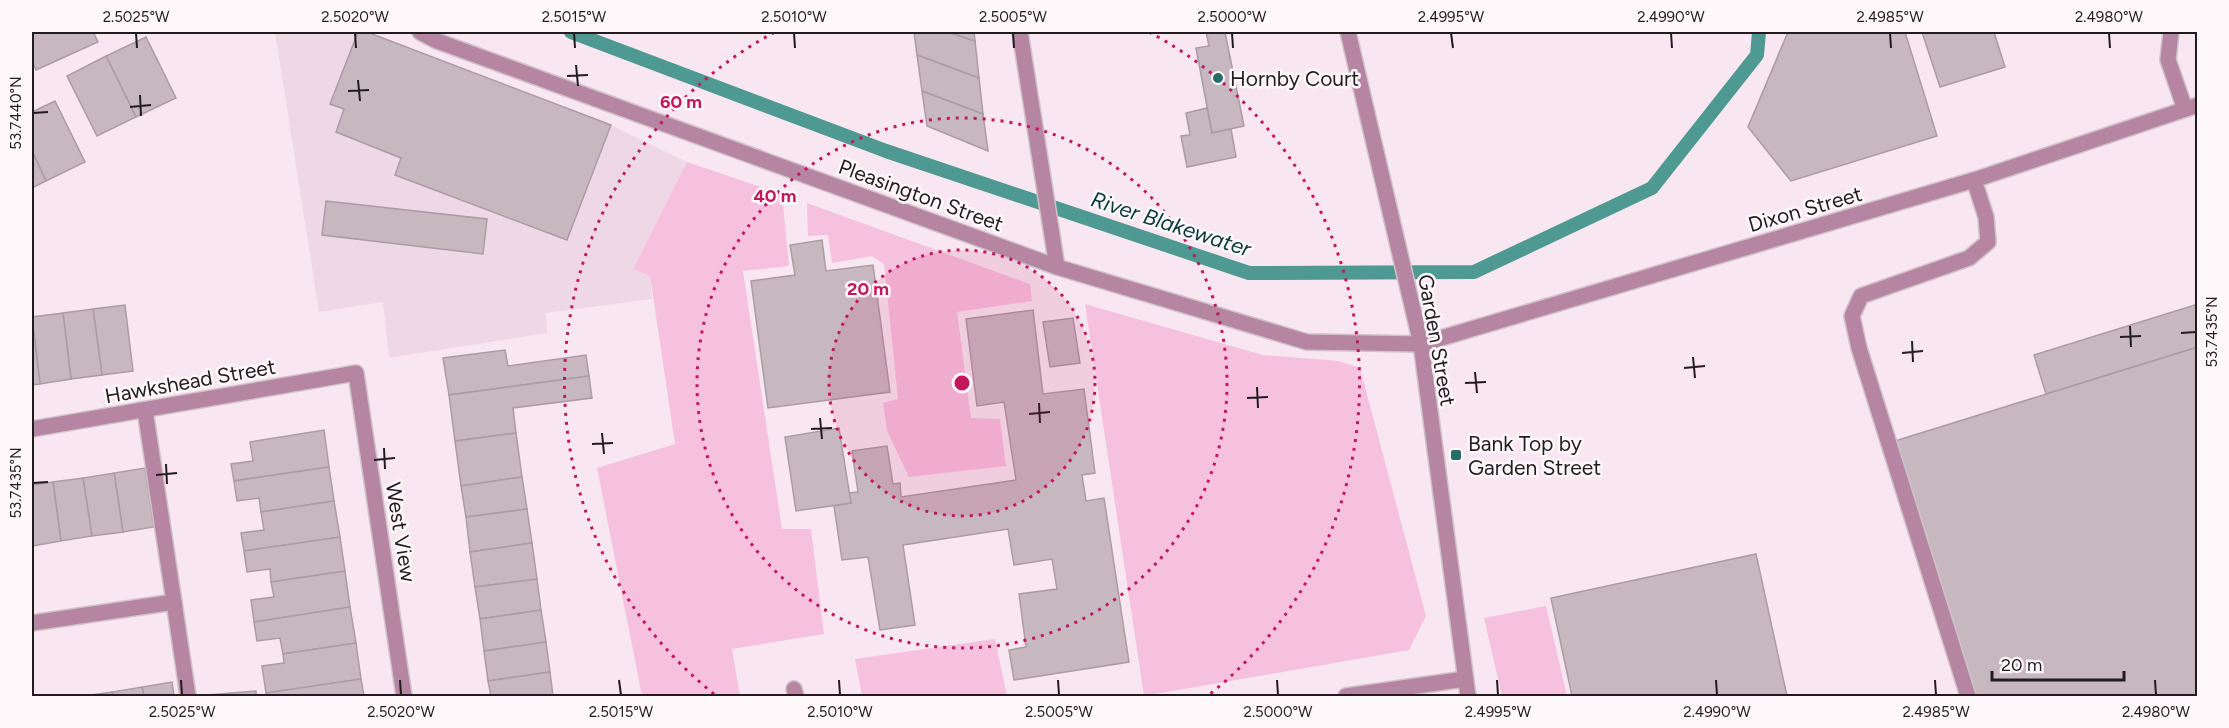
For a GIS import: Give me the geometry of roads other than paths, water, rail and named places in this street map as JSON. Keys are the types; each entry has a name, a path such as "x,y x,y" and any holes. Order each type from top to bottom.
{"street":[{"name":"Pleasington Street","path":"420,32 437,41 1057,267 1307,342 1421,344"},
{"path":"1020,32 1057,267"},
{"name":"Garden Street","path":"1348,32 1421,344 1468,696"},
{"path":"2171,32 2168,60 2191,107"},
{"name":"Dixon Street","path":"1421,344 1974,180 2191,107"},
{"path":"1968,696 1862,359 1852,316 1861,296 1969,258 1988,242 1986,217 1974,180"},
{"name":"Hawkshead Street","path":"32,429 356,373"},
{"name":"West View","path":"356,373 404,696"},
{"path":"145,410 188,696"},
{"path":"32,623 174,602"},
{"path":"1346,696 1465,679"}],"waterway":[{"name":"River Blakewater","path":"571,32 886,151 1249,273 1474,272 1652,188 1757,55 1759,32"}],"place":[{"name":"Hornby Court","path":"1218,78"},
{"name":"Bank Top by Garden Street","path":"1456,455"}]}
